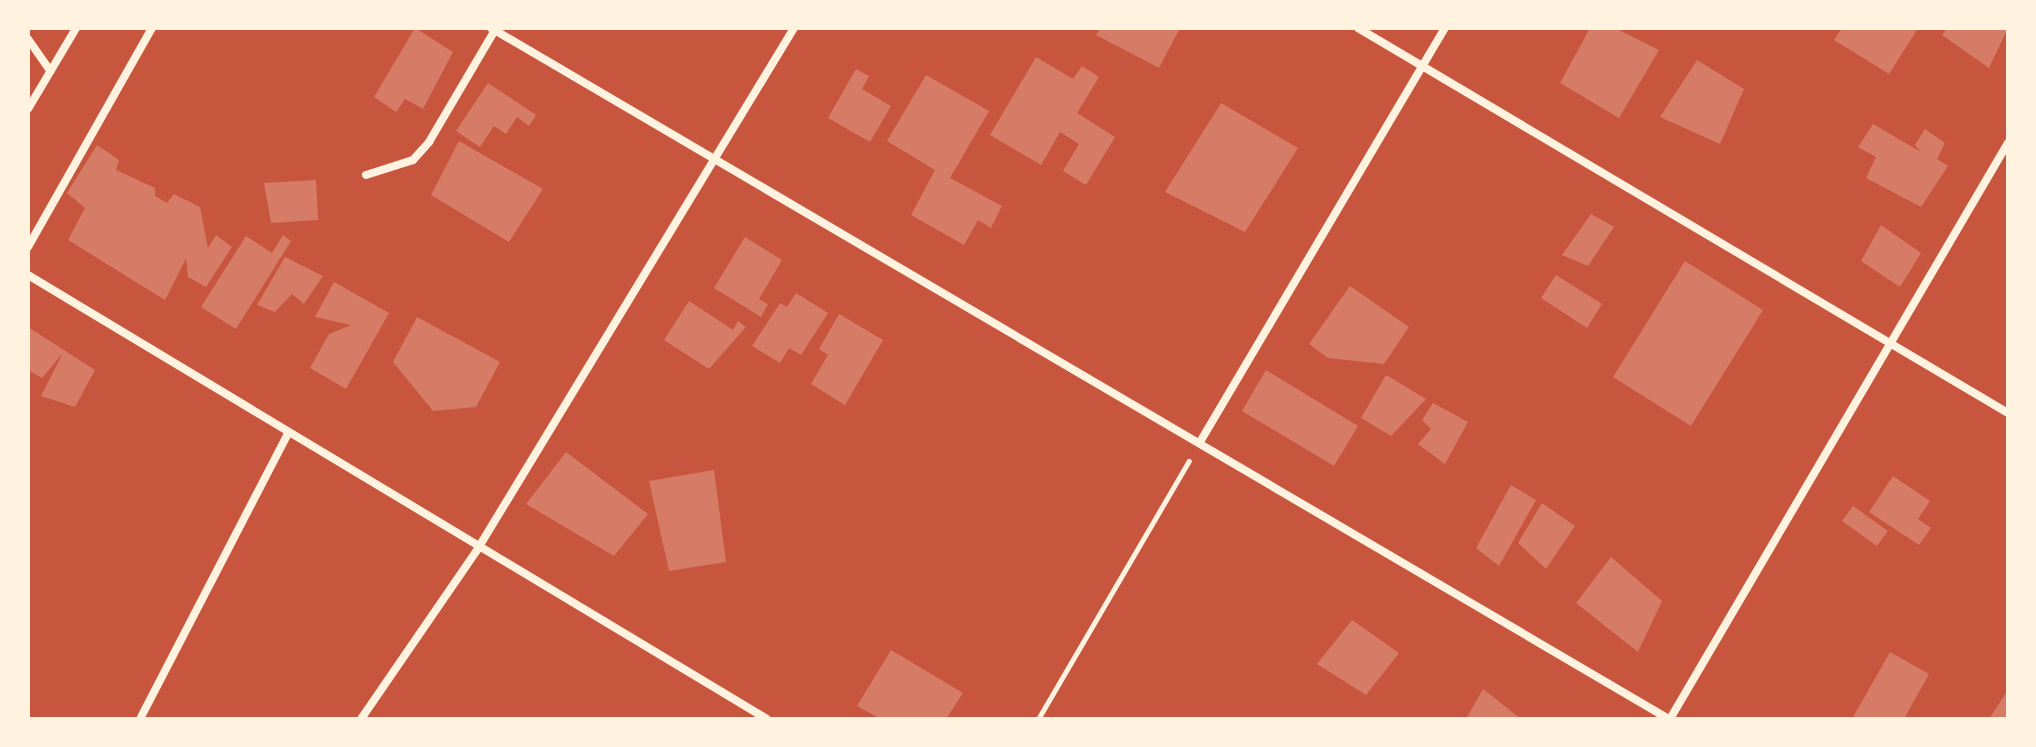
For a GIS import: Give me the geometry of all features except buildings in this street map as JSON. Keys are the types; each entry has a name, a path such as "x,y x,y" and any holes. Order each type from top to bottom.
{"street":[{"path":"28,109 76,28"},
{"path":"28,247 152,28"},
{"path":"361,719 477,550 794,28"},
{"path":"1358,28 2008,413"},
{"path":"1200,442 1445,28"},
{"path":"366,175 413,160 429,142 493,29 717,156 1669,719 2008,143"},
{"path":"28,39 50,71"},
{"path":"28,275 477,550 767,719"},
{"path":"140,719 288,434"}],"path":[{"path":"1038,719 1200,442"}]}
